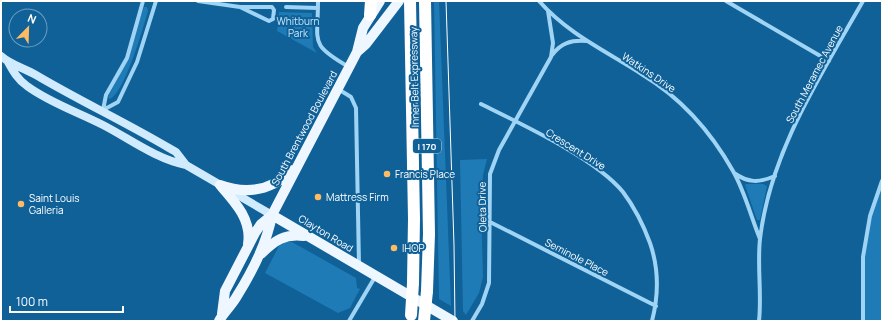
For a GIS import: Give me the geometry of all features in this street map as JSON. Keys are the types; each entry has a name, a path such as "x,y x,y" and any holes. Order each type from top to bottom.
{"highway":[{"path":"370,15 371,1"},
{"name":"Inner Belt Expressway","path":"424,321 427,291 429,234 425,1"},
{"name":"Inner Belt Expressway","path":"406,2 414,219 411,318"}],"main road":[{"name":"South Brentwood Boulevard","path":"358,52 363,28 380,1"},
{"name":"South Brentwood Boulevard","path":"221,318 237,296 266,238 272,215 349,67 358,52 406,2"},
{"name":"Clayton Road","path":"1,56 8,62 26,69 82,102 103,110 176,152 186,165"},
{"name":"Clayton Road","path":"8,62 17,78 26,86 60,105 93,120 170,162 186,165 454,321"},
{"path":"220,185 241,191 263,188 282,179 298,164"},
{"path":"220,185 242,214 249,237 247,249"},
{"name":"South Brentwood Boulevard","path":"221,318 222,302 225,291 261,224 272,215"},
{"path":"255,260 276,240 292,235 308,236"}],"street":[{"path":"103,110 106,95 126,58 143,1"},
{"path":"103,110 118,102 138,62 156,1"},
{"path":"198,1 240,7 258,6 274,8 273,19 269,21 240,7"},
{"path":"318,1 317,36 319,46 326,53 349,67"},
{"name":"Watkins Drive","path":"539,1 548,11 586,42 643,75 668,92 693,115 710,136 734,172 760,240"},
{"path":"726,1 828,61"},
{"name":"South Meramec Avenue","path":"759,321 760,240 775,176 803,108 863,1"},
{"path":"286,7 318,8"},
{"name":"Oleta Drive","path":"548,11 553,43 551,57"},
{"name":"Oleta Drive","path":"472,321 482,304 489,283 490,174 499,150 557,48 565,43 575,40 586,42"},
{"path":"338,89 351,97 356,108 360,267"},
{"name":"Crescent Drive","path":"481,104 515,121 590,165 622,191 643,224 656,262 656,306 652,321"},
{"path":"734,172 744,180 754,182 775,176"},
{"path":"863,321 862,257 870,216 882,181"},
{"name":"Seminole Place","path":"490,222 656,306"},
{"path":"350,321 375,276"}],"green space":[{"path":"434,1 439,1 451,306 439,299"},
{"path":"144,7 147,7 148,11 133,59 122,85 116,94 110,99 108,97 119,76"},
{"name":"Whitburn Park","path":"279,12 312,13 313,47 317,53 277,31"},
{"path":"487,159 483,175 481,205 483,277 479,293 466,315 463,311 460,160"},
{"path":"882,181 882,321 863,321 862,278 866,234"},
{"path":"763,184 767,186 760,220 757,220 745,185"},
{"path":"284,242 292,242 356,278 357,288 360,289 350,308 338,313 265,273 280,244"}],"tram line":[{"path":"446,1 455,321"}],"place":[{"name":"Francis Place","path":"387,174"},
{"name":"Mattress Firm","path":"318,197"},
{"name":"Saint Louis Galleria","path":"21,204"},
{"name":"IHOP","path":"394,248"}]}
